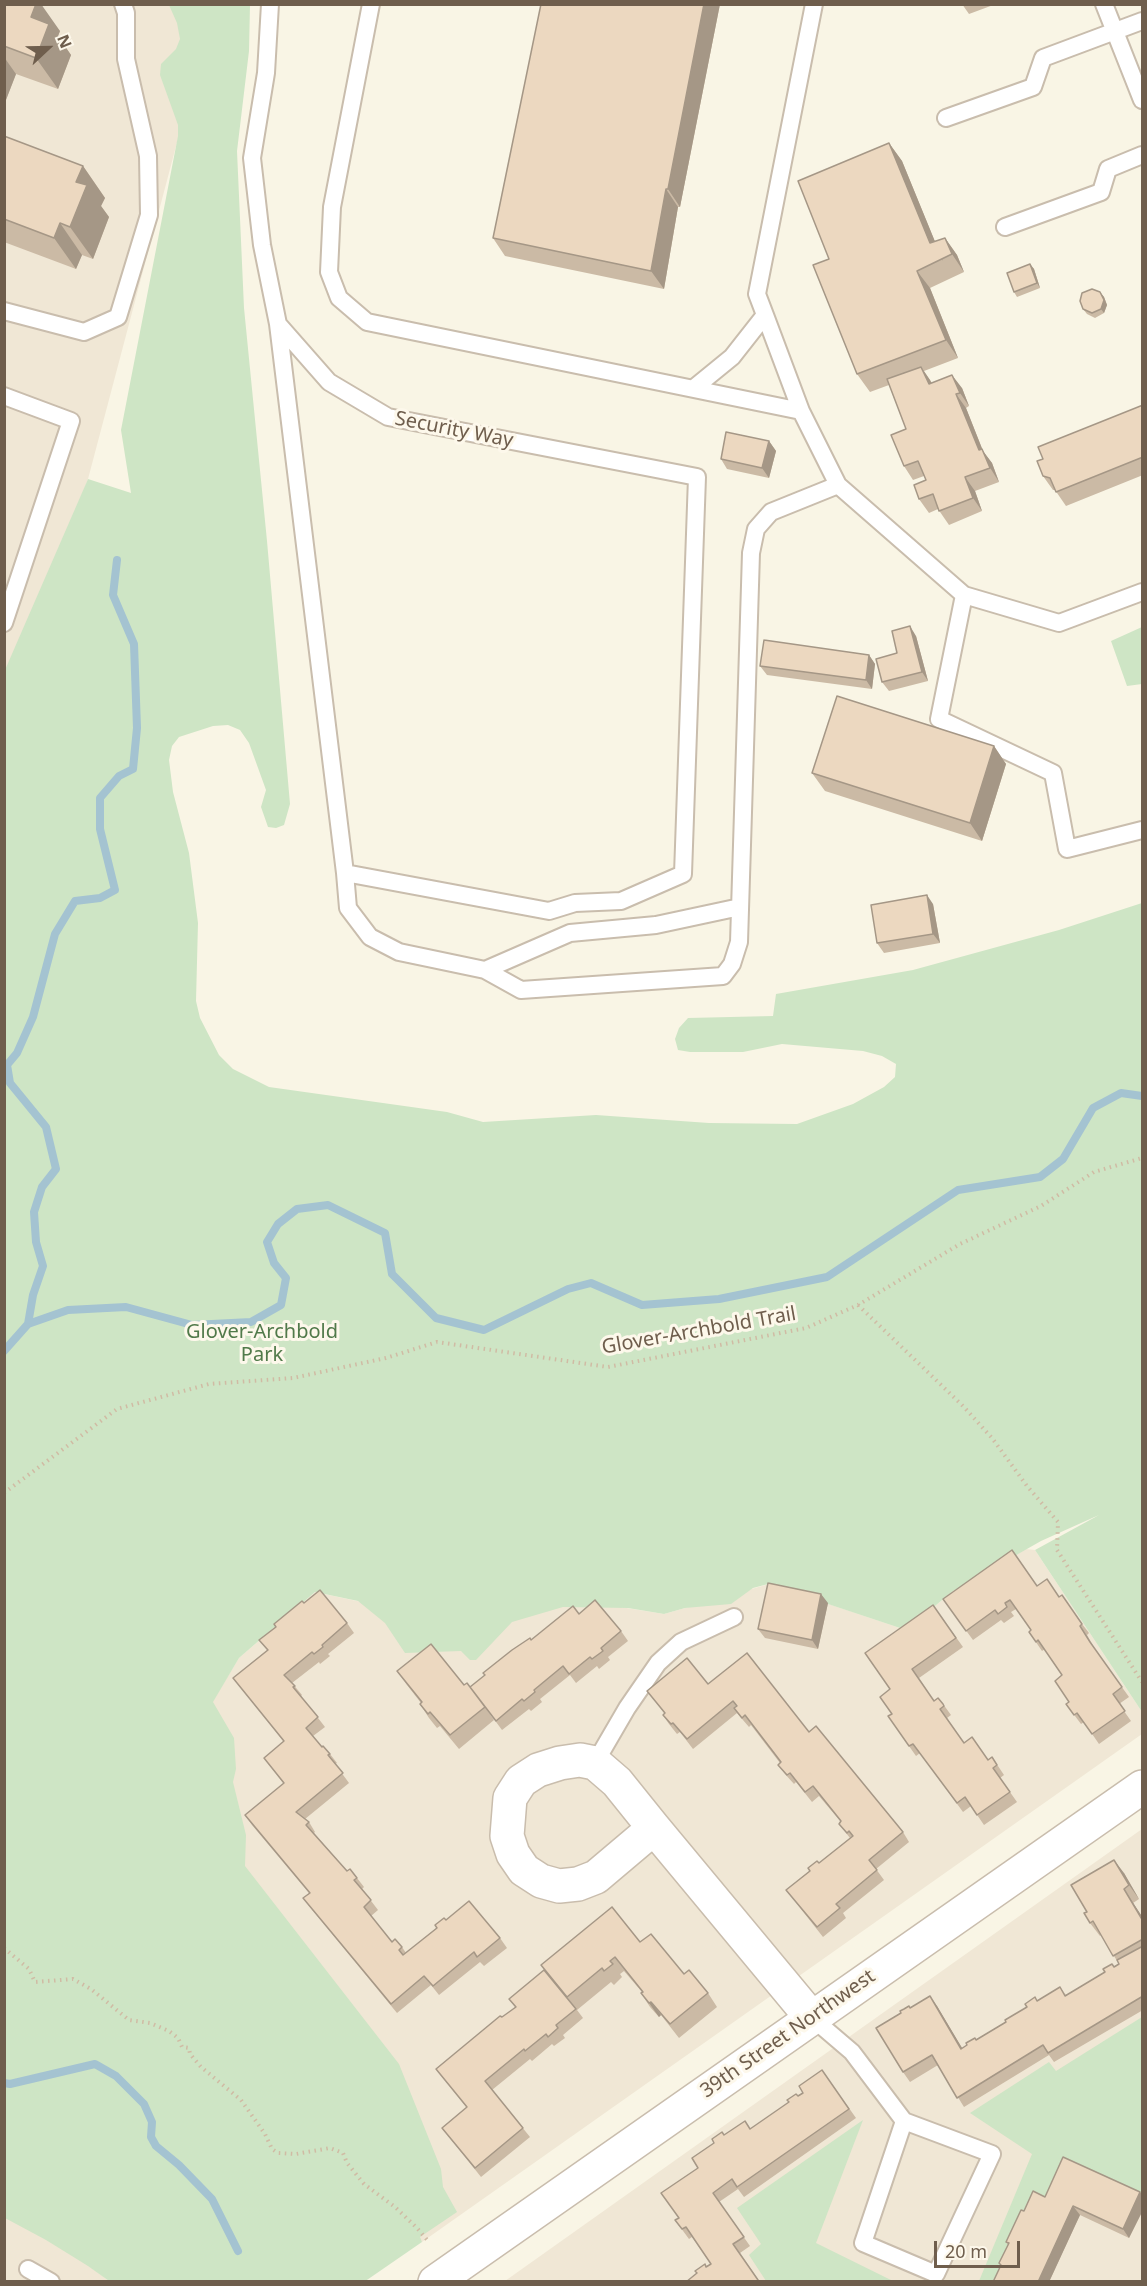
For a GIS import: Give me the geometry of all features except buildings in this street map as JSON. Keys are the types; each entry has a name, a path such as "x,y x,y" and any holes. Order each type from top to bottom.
{"street":[{"path":"654,1828 596,1877 578,1884 559,1886 541,1881 524,1870 513,1854 507,1836 510,1798 521,1781 538,1770 560,1763 580,1760 595,1763 617,1782 811,2017"},
{"name":"39th Street Northwest","path":"435,2282 1143,1787"}],"lane":[{"path":"4,311 84,332 118,316 149,215 148,156 126,59 126,13 123,4"},
{"name":"Security Way","path":"270,4 266,73 252,158 262,245 278,324 329,382 388,417 697,477 683,874 621,901 575,903 549,911 345,873"},
{"path":"371,4 332,207 329,272 339,298 367,322 801,411"},
{"path":"814,4 757,294 801,411 838,485 964,595 1059,623 1143,592"},
{"path":"1104,4 1143,100"},
{"path":"946,118 1033,87 1043,58 1143,21"},
{"path":"1005,227 1101,192 1108,169 1143,155"},
{"path":"694,388 732,357 765,315"},
{"path":"278,324 348,908 370,937 399,952 485,970 521,990 723,976 732,964 739,942 751,554 756,529 771,512 838,485"},
{"path":"4,396 71,421 4,623"},
{"path":"964,595 939,719 1053,773 1067,849 1143,830"},
{"path":"485,970 570,933 656,925 740,907"},
{"path":"595,1763 627,1708 658,1663 681,1642 734,1617"},
{"path":"811,2017 852,2052 904,2121 993,2154 936,2274 862,2243 904,2121"},
{"path":"28,2269 51,2282"}],"path":[{"name":"Glover-Archbold Trail","path":"4,1493 117,1409 209,1384 293,1378 386,1358 437,1342 608,1367 806,1328 858,1305 960,1244 1041,1206 1094,1172 1143,1158"},
{"path":"858,1305 970,1414 992,1438 1058,1522 1057,1550 1143,1682"},
{"path":"4,1947 29,1969 35,1982 74,1979 91,1989 129,2020 150,2023 169,2031 178,2038 182,2047 189,2048 190,2054 201,2067 241,2100 272,2149 278,2153 296,2154 330,2148 343,2153 347,2163 364,2184 394,2207 428,2241"}],"shaded area":[{"path":"5,5 183,5 202,48 88,479 5,702"},
{"path":"1025,1549 1035,1550 1142,1712 1142,1734 422,2242 325,2095 243,1904 212,1702 239,1658 315,1592 394,1609 577,1600 664,1614 769,1584 906,1630 953,1591"},
{"path":"1142,1829 1142,2281 505,2281"},
{"path":"5,2202 109,2281 5,2281"}],"green space":[{"name":"Glover-Archbold Park","path":"169,5 250,5 249,51 237,151 244,308 290,804 284,825 276,828 268,827 261,807 266,790 249,743 240,730 228,725 213,726 179,737 172,746 169,760 173,792 189,853 198,923 196,1001 200,1018 219,1055 233,1069 269,1087 447,1112 483,1122 596,1115 709,1123 797,1124 853,1104 884,1087 895,1077 896,1064 882,1056 863,1051 782,1044 743,1052 690,1052 678,1050 675,1039 679,1028 688,1018 773,1016 776,994 913,970 1059,930 1142,903 1142,1712 1035,1550 1099,1515 1041,1541 953,1591 906,1630 768,1584 753,1588 731,1604 685,1608 664,1614 628,1608 563,1607 512,1622 476,1660 470,1660 461,1651 405,1653 385,1623 358,1601 315,1592 239,1658 213,1702 234,1738 236,1769 233,1782 246,1835 245,1866 399,2064 441,2169 443,2187 457,2212 420,2237 422,2242 364,2282 109,2281 46,2240 5,2218 5,670 88,479 131,493 121,430 178,136 178,125 160,75 161,64 176,49 180,39 177,23"},
{"path":"1142,627 1142,684 1127,686 1111,641"},
{"path":"1142,2017 1142,2196 1064,2162 1048,2200 998,2281 979,2281 1032,2154 970,2113 1049,2062 1056,2071"},
{"path":"863,2120 816,2243 893,2281 766,2281 749,2255 761,2244 737,2208"}],"waterway":[{"path":"28,1324 33,1295 43,1266 36,1242 34,1212 42,1187 56,1169 46,1127 10,1083 7,1065 17,1053 33,1017 55,934 75,901 100,898 115,890 100,829 100,798 119,776 133,769 137,728 134,644 113,595 117,560"},
{"path":"4,1351 28,1324 68,1310 126,1307 192,1325 251,1322 281,1305 286,1278 274,1263 267,1242 278,1224 297,1209 328,1205 385,1233 392,1274 436,1318 484,1330 568,1289 591,1283 642,1305 719,1299 827,1277 958,1190 1040,1177 1063,1159 1093,1108 1121,1093 1142,1096"},
{"path":"4,2083 10,2084 95,2064 116,2076 144,2104 152,2122 151,2137 156,2146 179,2165 212,2199 238,2251"}]}
